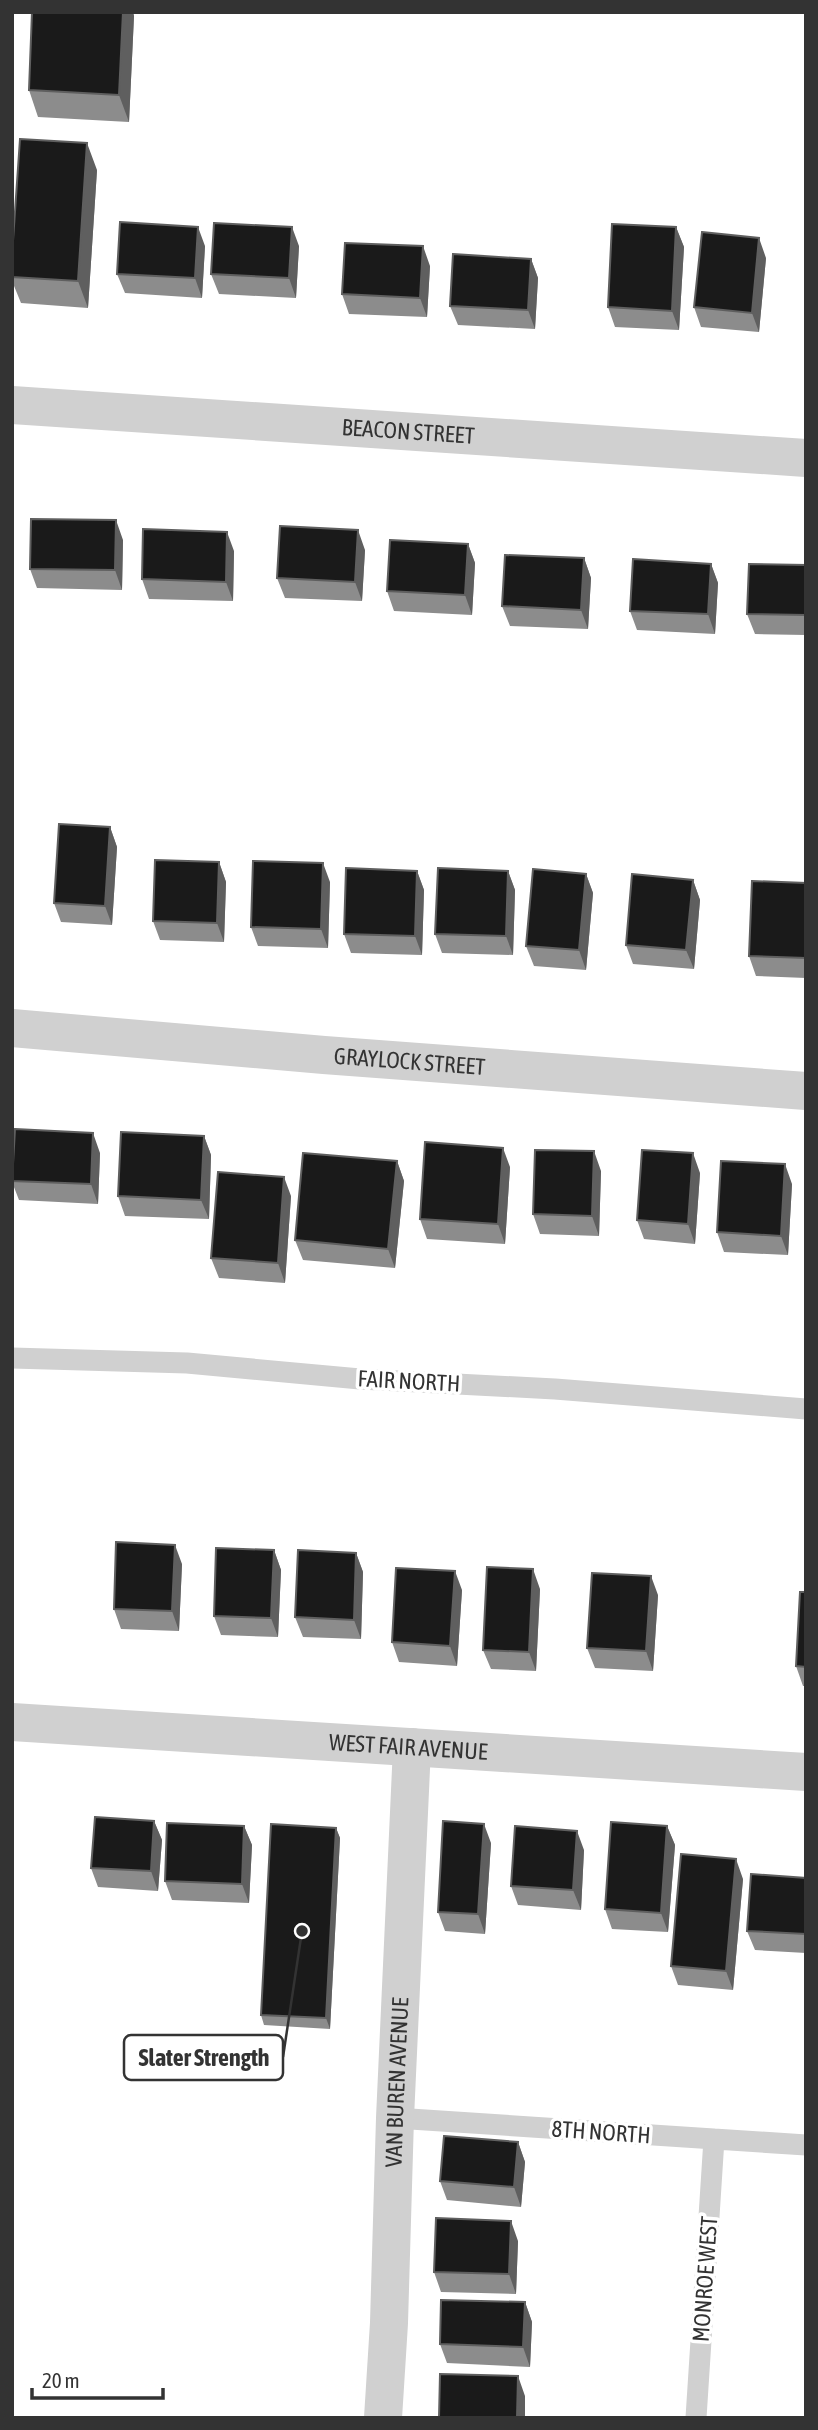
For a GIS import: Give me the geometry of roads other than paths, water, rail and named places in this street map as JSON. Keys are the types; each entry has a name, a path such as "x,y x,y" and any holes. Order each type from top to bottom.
{"street":[{"name":"BEACON STREET","path":"12,405 806,458"},
{"name":"GRAYLOCK STREET","path":"12,1028 324,1055 806,1091"},
{"name":"WEST FAIR AVENUE","path":"12,1722 806,1772"},
{"name":"VAN BUREN AVENUE","path":"383,2418 412,1747"}],"lane":[{"name":"FAIR NORTH","path":"12,1358 187,1363 360,1379 555,1389 806,1409"},
{"name":"8TH NORTH","path":"395,2118 806,2145"},
{"name":"MONROE WEST","path":"696,2418 714,2139"}],"place":[{"name":"Slater Strength","path":"302,1931"}]}
